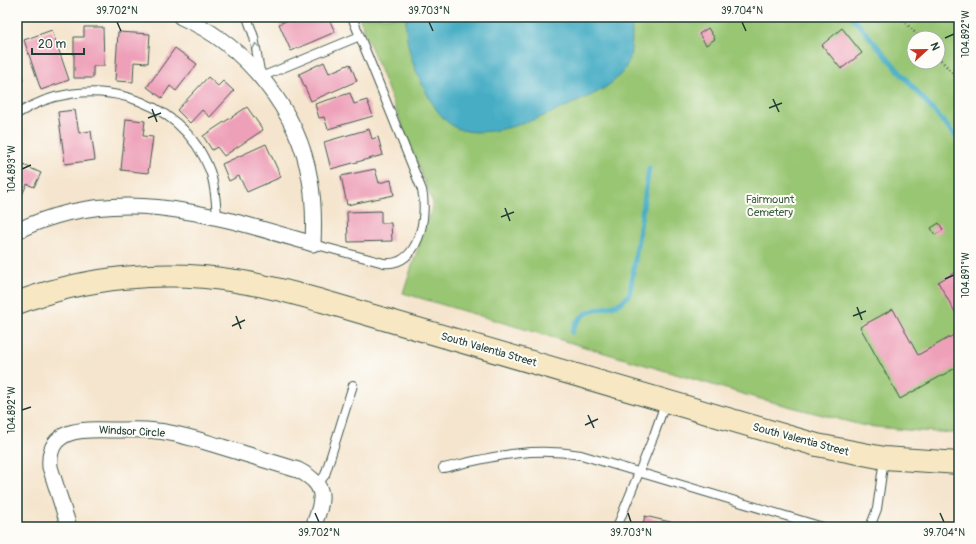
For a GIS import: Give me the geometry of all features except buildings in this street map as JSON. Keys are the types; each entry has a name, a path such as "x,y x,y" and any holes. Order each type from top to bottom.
{"street":[{"path":"17,231 50,217 88,207 130,206 172,209 217,216 313,244 312,197 306,161 296,134 285,112 261,77 243,59 212,34 181,17"},
{"name":"South Valentia Street","path":"17,303 66,289 143,277 188,276 235,280 322,301 817,445 884,458 959,463"},
{"name":"Windsor Circle","path":"69,527 53,478 50,458 53,446 60,438 70,432 101,430 157,431 186,436 298,470 309,475 318,484"},
{"path":"313,527 321,503 318,484"}],"lane":[{"path":"247,17 254,37 261,77 360,36"},
{"path":"313,244 384,263 395,262 406,257 413,250 423,215 424,202 422,190 352,17"},
{"path":"17,114 35,104 52,98 80,92 116,94 148,105 181,128 202,155 212,179 217,216"},
{"path":"318,484 325,475 353,385"},
{"path":"617,527 666,401"},
{"path":"443,468 504,454 535,451 581,456 822,527"},
{"path":"870,527 877,509 884,458"}],"path":[{"path":"900,17 912,30"},
{"path":"946,66 959,80"}],"green space":[{"name":"Fairmount Cemetery","path":"359,17 959,17 959,433 865,426 753,397 403,293 433,203"}],"water":[{"path":"406,17 631,17 631,51 627,64 619,77 605,88 589,96 539,118 507,128 475,132 461,130 450,124 441,116 422,84 415,68 408,43"}],"waterway":[{"path":"852,17 959,140"},
{"path":"572,332 577,322 584,315 592,311 617,304 625,300 630,292 649,168"}]}
